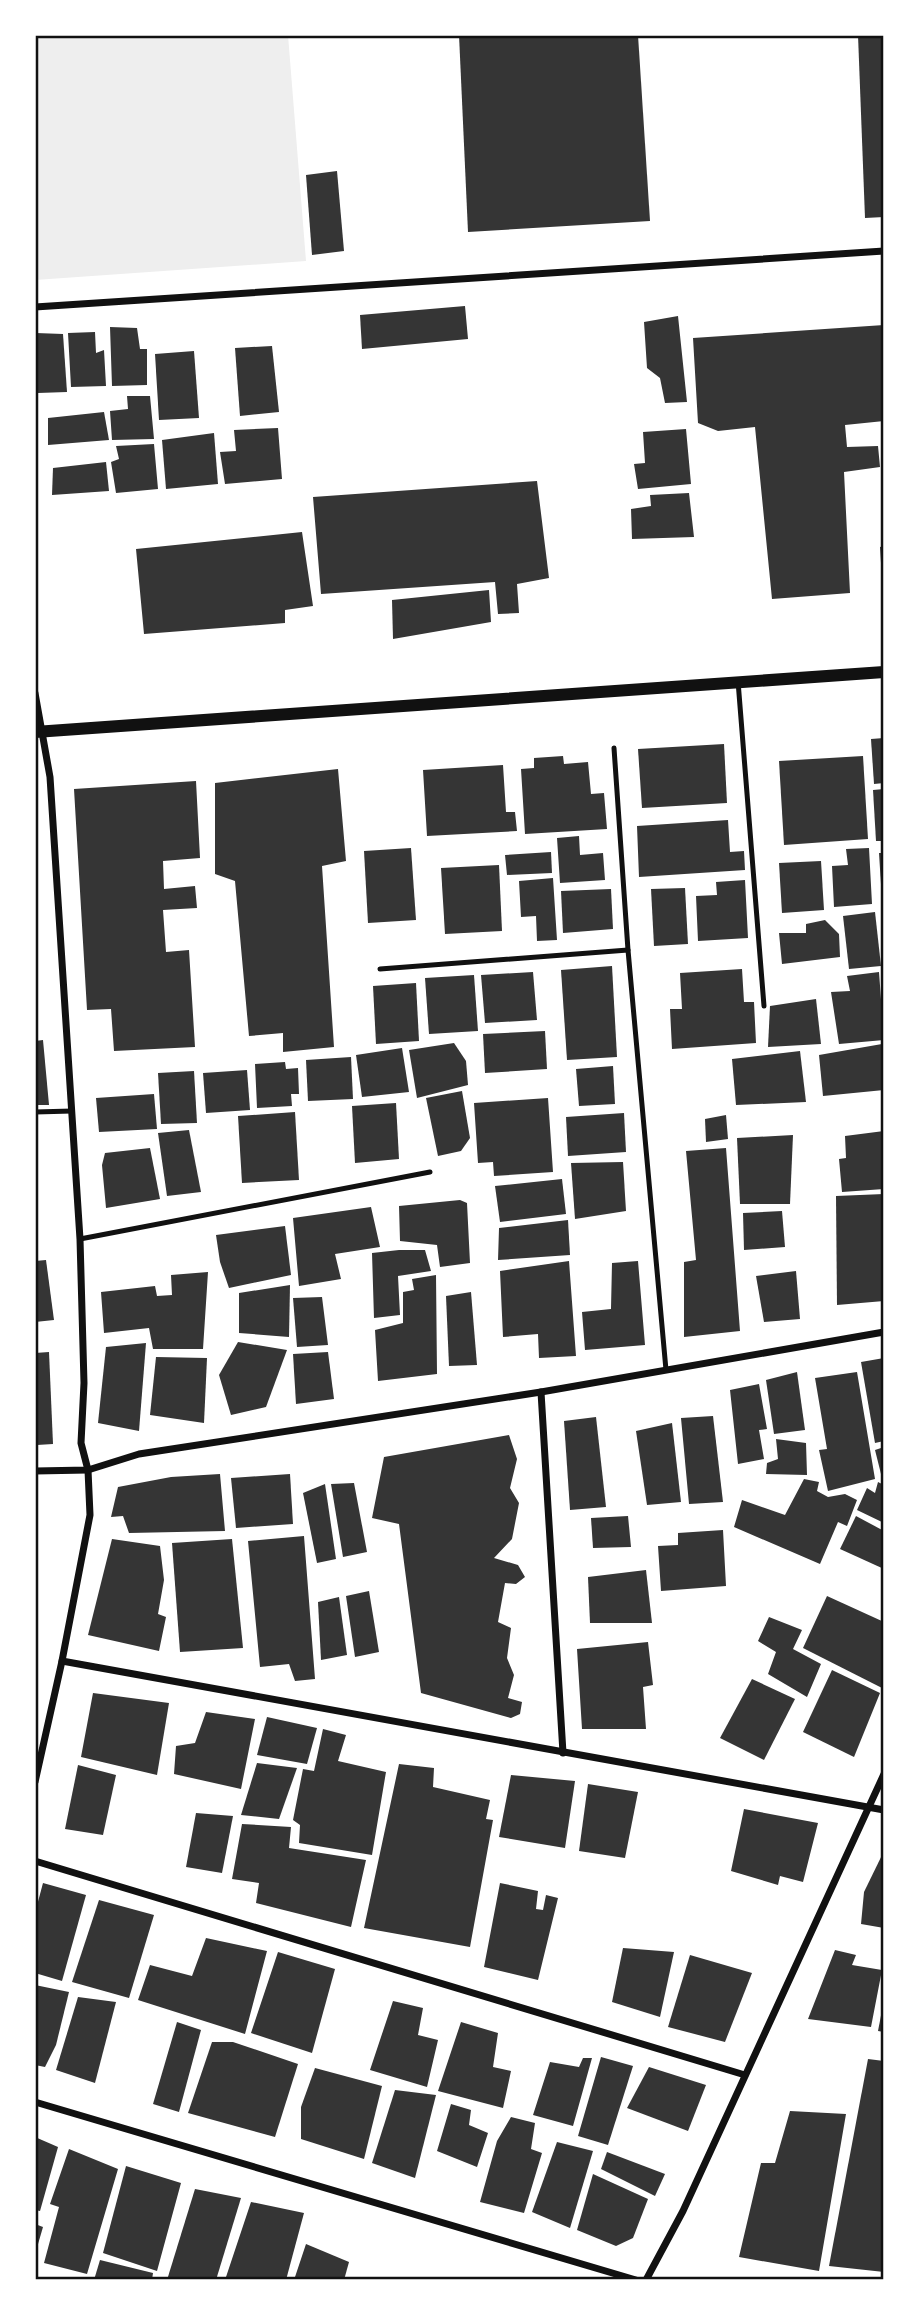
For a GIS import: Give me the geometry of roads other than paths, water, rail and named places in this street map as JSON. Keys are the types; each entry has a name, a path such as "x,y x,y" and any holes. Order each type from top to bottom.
{"street":[{"path":"35,307 884,251"},
{"path":"38,732 884,672"},
{"path":"35,693 38,732 50,777 80,1239 85,1383 81,1443 88,1470 90,1515 35,1782"},
{"path":"35,1471 88,1470 139,1454 541,1392 884,1332"},
{"path":"541,1392 563,1753"},
{"path":"62,1661 884,1810"},
{"path":"646,2280 683,2211 884,1774"},
{"path":"35,1861 745,2075"},
{"path":"35,2102 636,2280"}],"lane":[{"path":"738,681 764,1006"},
{"path":"614,748 628,950 666,1370"},
{"path":"380,968 628,950"},
{"path":"35,1112 72,1111"},
{"path":"80,1239 430,1172"}]}
